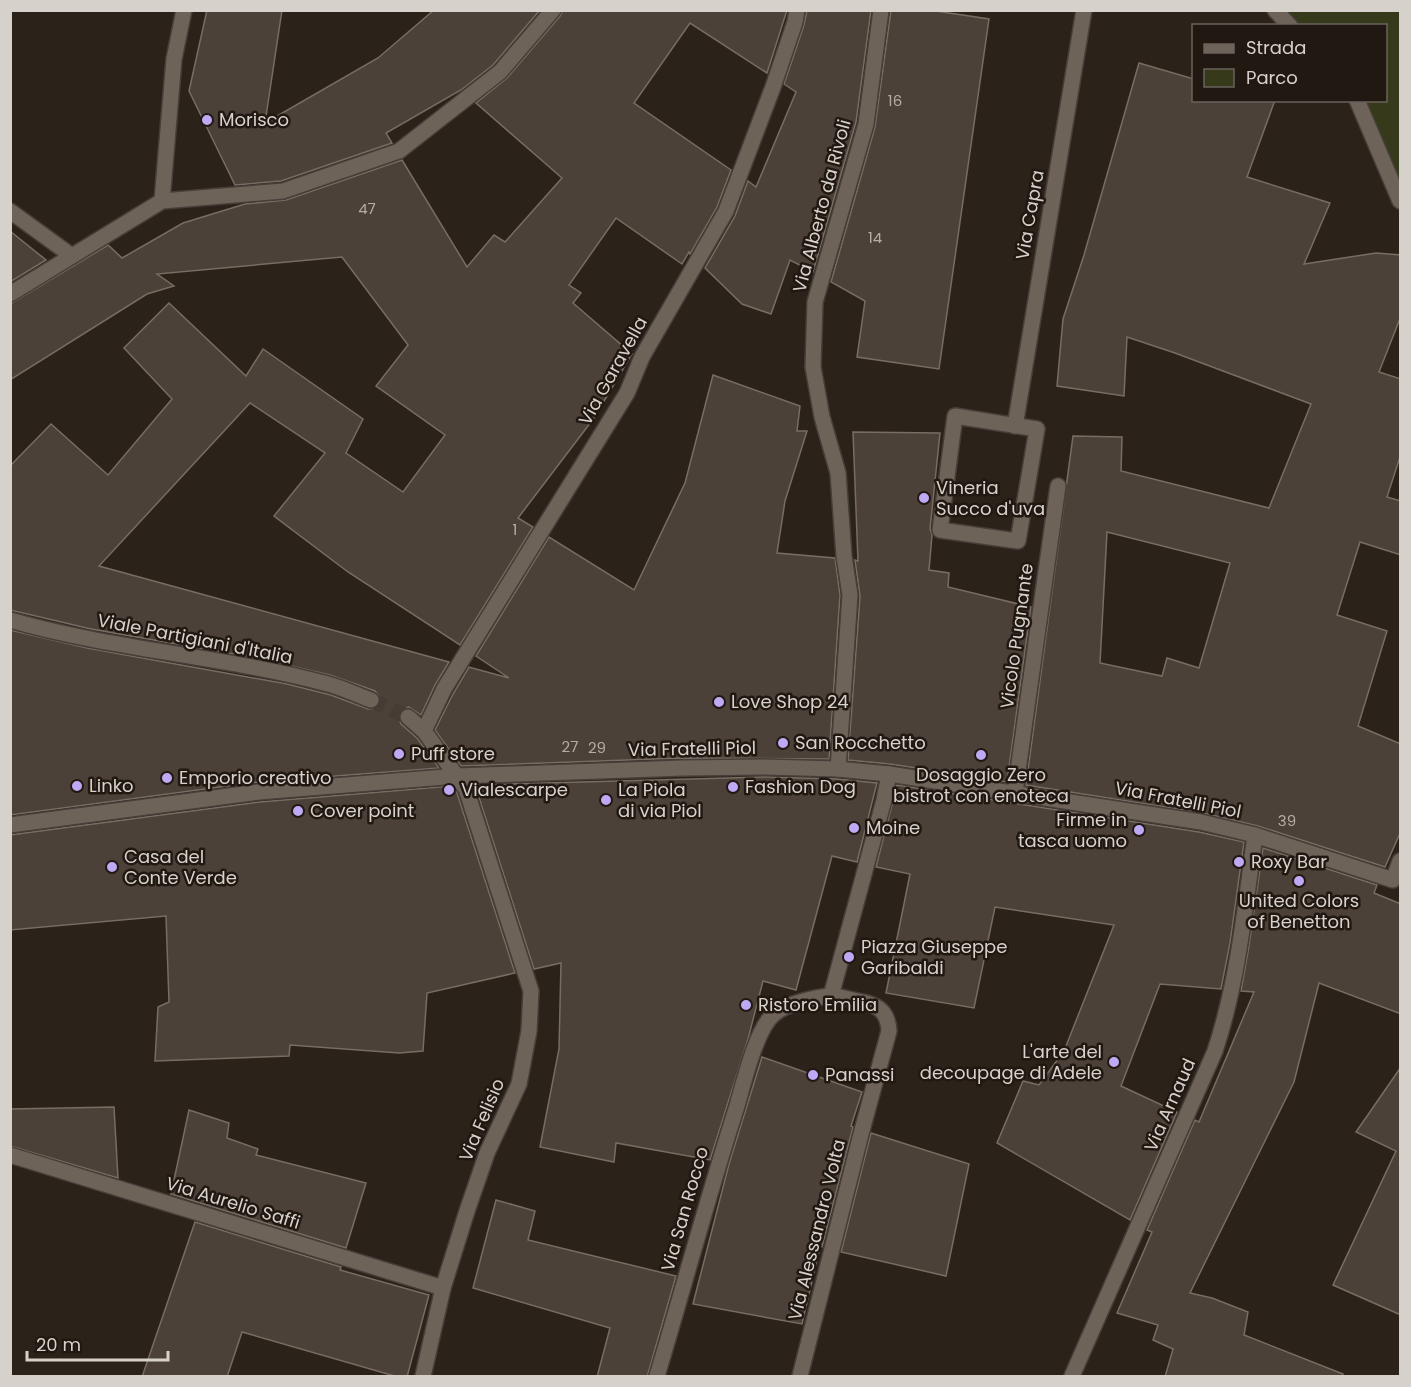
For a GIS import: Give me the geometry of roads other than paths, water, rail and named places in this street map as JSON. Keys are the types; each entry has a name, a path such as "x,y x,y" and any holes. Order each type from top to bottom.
{"street":[{"path":"162,201 174,59 184,10"},
{"path":"10,294 162,201 284,191 399,151 500,72 553,10"},
{"name":"Via Garavella","path":"424,731 444,689 627,393 642,357 726,211 773,87 797,10"},
{"name":"Via Alberto da Rivoli","path":"838,769 850,595 844,556 838,473 822,417 813,367 815,302 866,124 881,10"},
{"name":"Via Capra","path":"1015,426 1084,10"},
{"path":"1275,10 1288,24"},
{"path":"1358,102 1401,201"},
{"path":"10,211 72,256"},
{"path":"955,416 1015,426 1037,429 1018,541 940,530 955,416"},
{"name":"Vicolo Pugnante","path":"1015,792 1058,486"},
{"name":"Viale Partigiani d'Italia","path":"10,620 51,631 220,661 330,685 371,700"},
{"path":"408,717 424,731 457,776"},
{"name":"Via Fratelli Piol","path":"10,825 258,792 457,776 683,768 838,769 1015,792 1201,822 1255,835 1397,881"},
{"path":"831,996 889,774"},
{"name":"Via Felisio","path":"423,1377 443,1288 466,1211 487,1153 519,1084 529,1031 531,991 466,789 457,776"},
{"name":"Via Arnaud","path":"1072,1377 1215,1051 1227,1014 1236,974 1255,835"},
{"path":"1397,881 1401,861"},
{"name":"Via San Rocco","path":"657,1377 721,1155 753,1053 764,1028 774,1014 788,1006 831,996"},
{"name":"Via Alessandro Volta","path":"800,1377 889,1031 889,1020 882,1009 868,1002 831,996"},
{"name":"Via Aurelio Saffi","path":"10,1155 443,1288"}],"tunnel":[{"path":"371,700 408,717"}],"place":[{"name":"Morisco","path":"207,120"},
{"name":"Vineria Succo d'uva","path":"924,498"},
{"name":"Love Shop 24","path":"719,702"},
{"name":"San Rocchetto","path":"783,743"},
{"name":"Puff store","path":"399,754"},
{"name":"Dosaggio Zero bistrot con enoteca","path":"981,755"},
{"name":"Emporio creativo","path":"167,778"},
{"name":"Linko","path":"77,786"},
{"name":"Fashion Dog","path":"733,787"},
{"name":"Vialescarpe","path":"449,790"},
{"name":"La Piola di via Piol","path":"606,800"},
{"name":"Cover point","path":"298,811"},
{"name":"Moine","path":"854,828"},
{"name":"Firme in tasca uomo","path":"1139,830"},
{"name":"Roxy Bar","path":"1239,862"},
{"name":"Casa del Conte Verde","path":"112,867"},
{"name":"United Colors of Benetton","path":"1299,881"},
{"name":"Piazza Giuseppe Garibaldi","path":"849,957"},
{"name":"Ristoro Emilia","path":"746,1005"},
{"name":"L'arte del decoupage di Adele","path":"1114,1062"},
{"name":"Panassi","path":"813,1075"}]}
